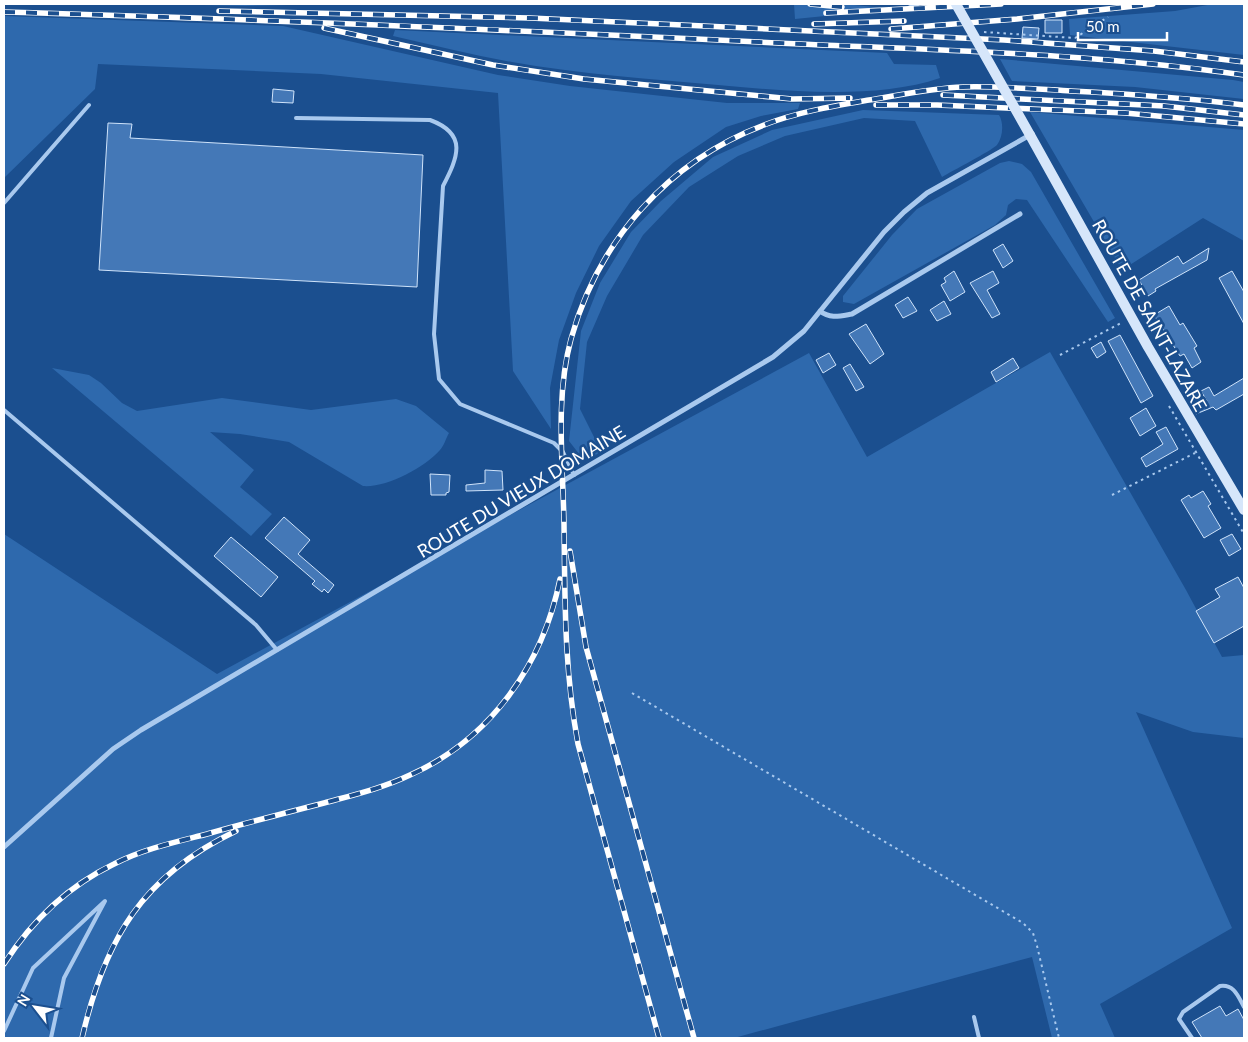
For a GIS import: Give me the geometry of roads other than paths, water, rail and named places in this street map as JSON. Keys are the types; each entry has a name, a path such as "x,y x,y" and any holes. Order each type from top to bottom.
{"main road":[{"name":"ROUTE DE SAINT-LAZARE","path":"956,4 1131,317 1244,510"}],"street":[{"name":"ROUTE DU VIEUX DOMAINE","path":"4,847 113,749 773,357 804,331 884,232 904,212 927,193 1030,135"},
{"path":"820,311 836,317 852,314 1020,214"}],"lane":[{"path":"910,4 918,4"},
{"path":"4,203 89,105"},
{"path":"296,118 430,120 442,124 454,135 458,151 454,165 443,186 435,304 434,334 439,379 460,404 554,443 563,452 574,475"},
{"path":"4,410 256,625 277,650"},
{"path":"4,1031 33,968 104,901 64,978 51,1038"},
{"path":"1192,1038 1179,1019 1183,1012 1220,986 1227,985 1233,988 1244,1006"},
{"path":"974,1017 979,1038"}],"railway":[{"path":"810,4 842,7"},
{"path":"826,13 1001,4"},
{"path":"891,29 1017,19 1153,4"},
{"path":"219,11 530,18 1004,40 1154,51 1244,62"},
{"path":"4,12 382,25 1002,53 1123,61 1244,75"},
{"path":"814,24 904,21"},
{"path":"324,28 493,65 584,79 792,99 850,98"},
{"path":"659,1038 578,744 570,688 566,634 561,407 566,361 571,339 583,303 599,269 619,238 642,209 668,183 697,160 729,141 789,116 928,90 977,87 1136,95 1244,105"},
{"path":"943,95 1164,106 1244,115"},
{"path":"876,105 937,105 1125,113 1244,124"},
{"path":"570,551 586,647 694,1038"},
{"path":"4,964 26,934 52,906 81,883 125,859 160,846 357,794 400,780 439,760 489,720 509,695 526,669 541,640 552,610 560,579"},
{"path":"82,1038 91,1003 103,970 116,941 132,914 152,890 176,868 203,849 236,831"}]}
